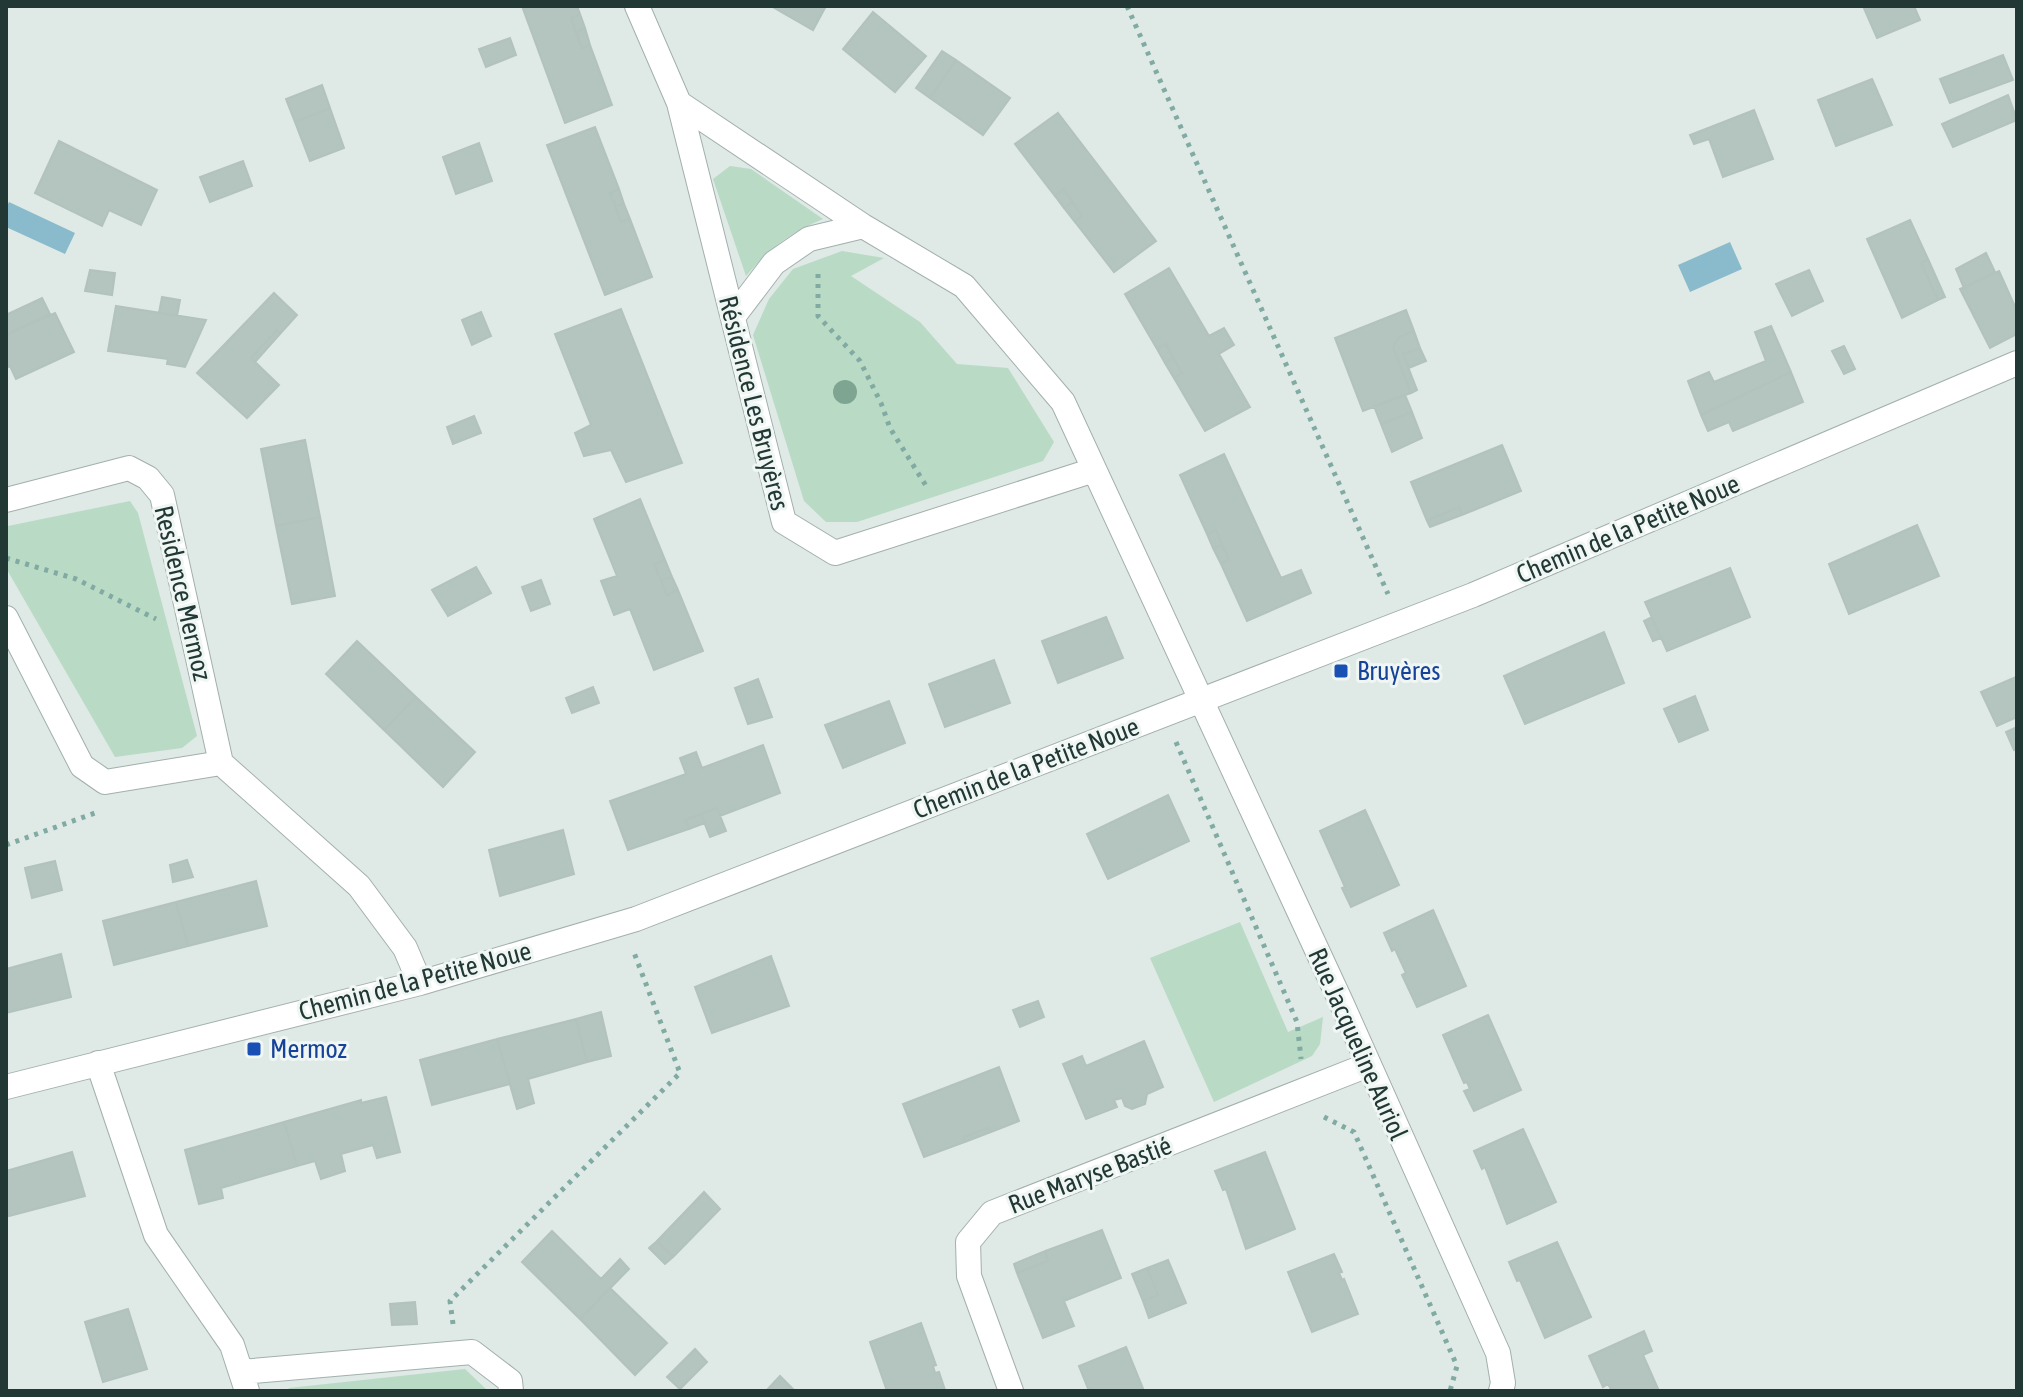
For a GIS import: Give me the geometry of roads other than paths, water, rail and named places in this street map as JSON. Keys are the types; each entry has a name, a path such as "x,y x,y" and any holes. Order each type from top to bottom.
{"street":[{"name":"Résidence Les Bruyères","path":"637,6 679,103 784,522 835,553 1094,470"},
{"path":"679,103 863,226 964,286 1063,402 1200,700"},
{"path":"733,317 774,263 809,239 863,226"},
{"name":"Chemin de la Petite Noue","path":"6,1087 420,983 623,923 1473,595 2017,363"},
{"name":"Residence Mermoz","path":"6,500 129,468 148,478 162,495 221,763"},
{"path":"6,618 82,766 105,782 221,763 359,886 405,948 420,983"},
{"name":"Rue Jacqueline Auriol","path":"1200,700 1498,1353 1503,1383 1501,1391"},
{"path":"98,1063 156,1235 232,1345 244,1382 472,1352 510,1381 511,1391"},
{"name":"Rue Maryse Bastié","path":"1011,1391 969,1276 968,1242 992,1213 1368,1065"}],"water":[{"path":"9,202 75,233 65,254 6,227"},
{"path":"1730,242 1742,269 1690,292 1678,265"}],"place":[{"name":"Bruyères","path":"1341,671"},
{"name":"Mermoz","path":"254,1049"}]}
